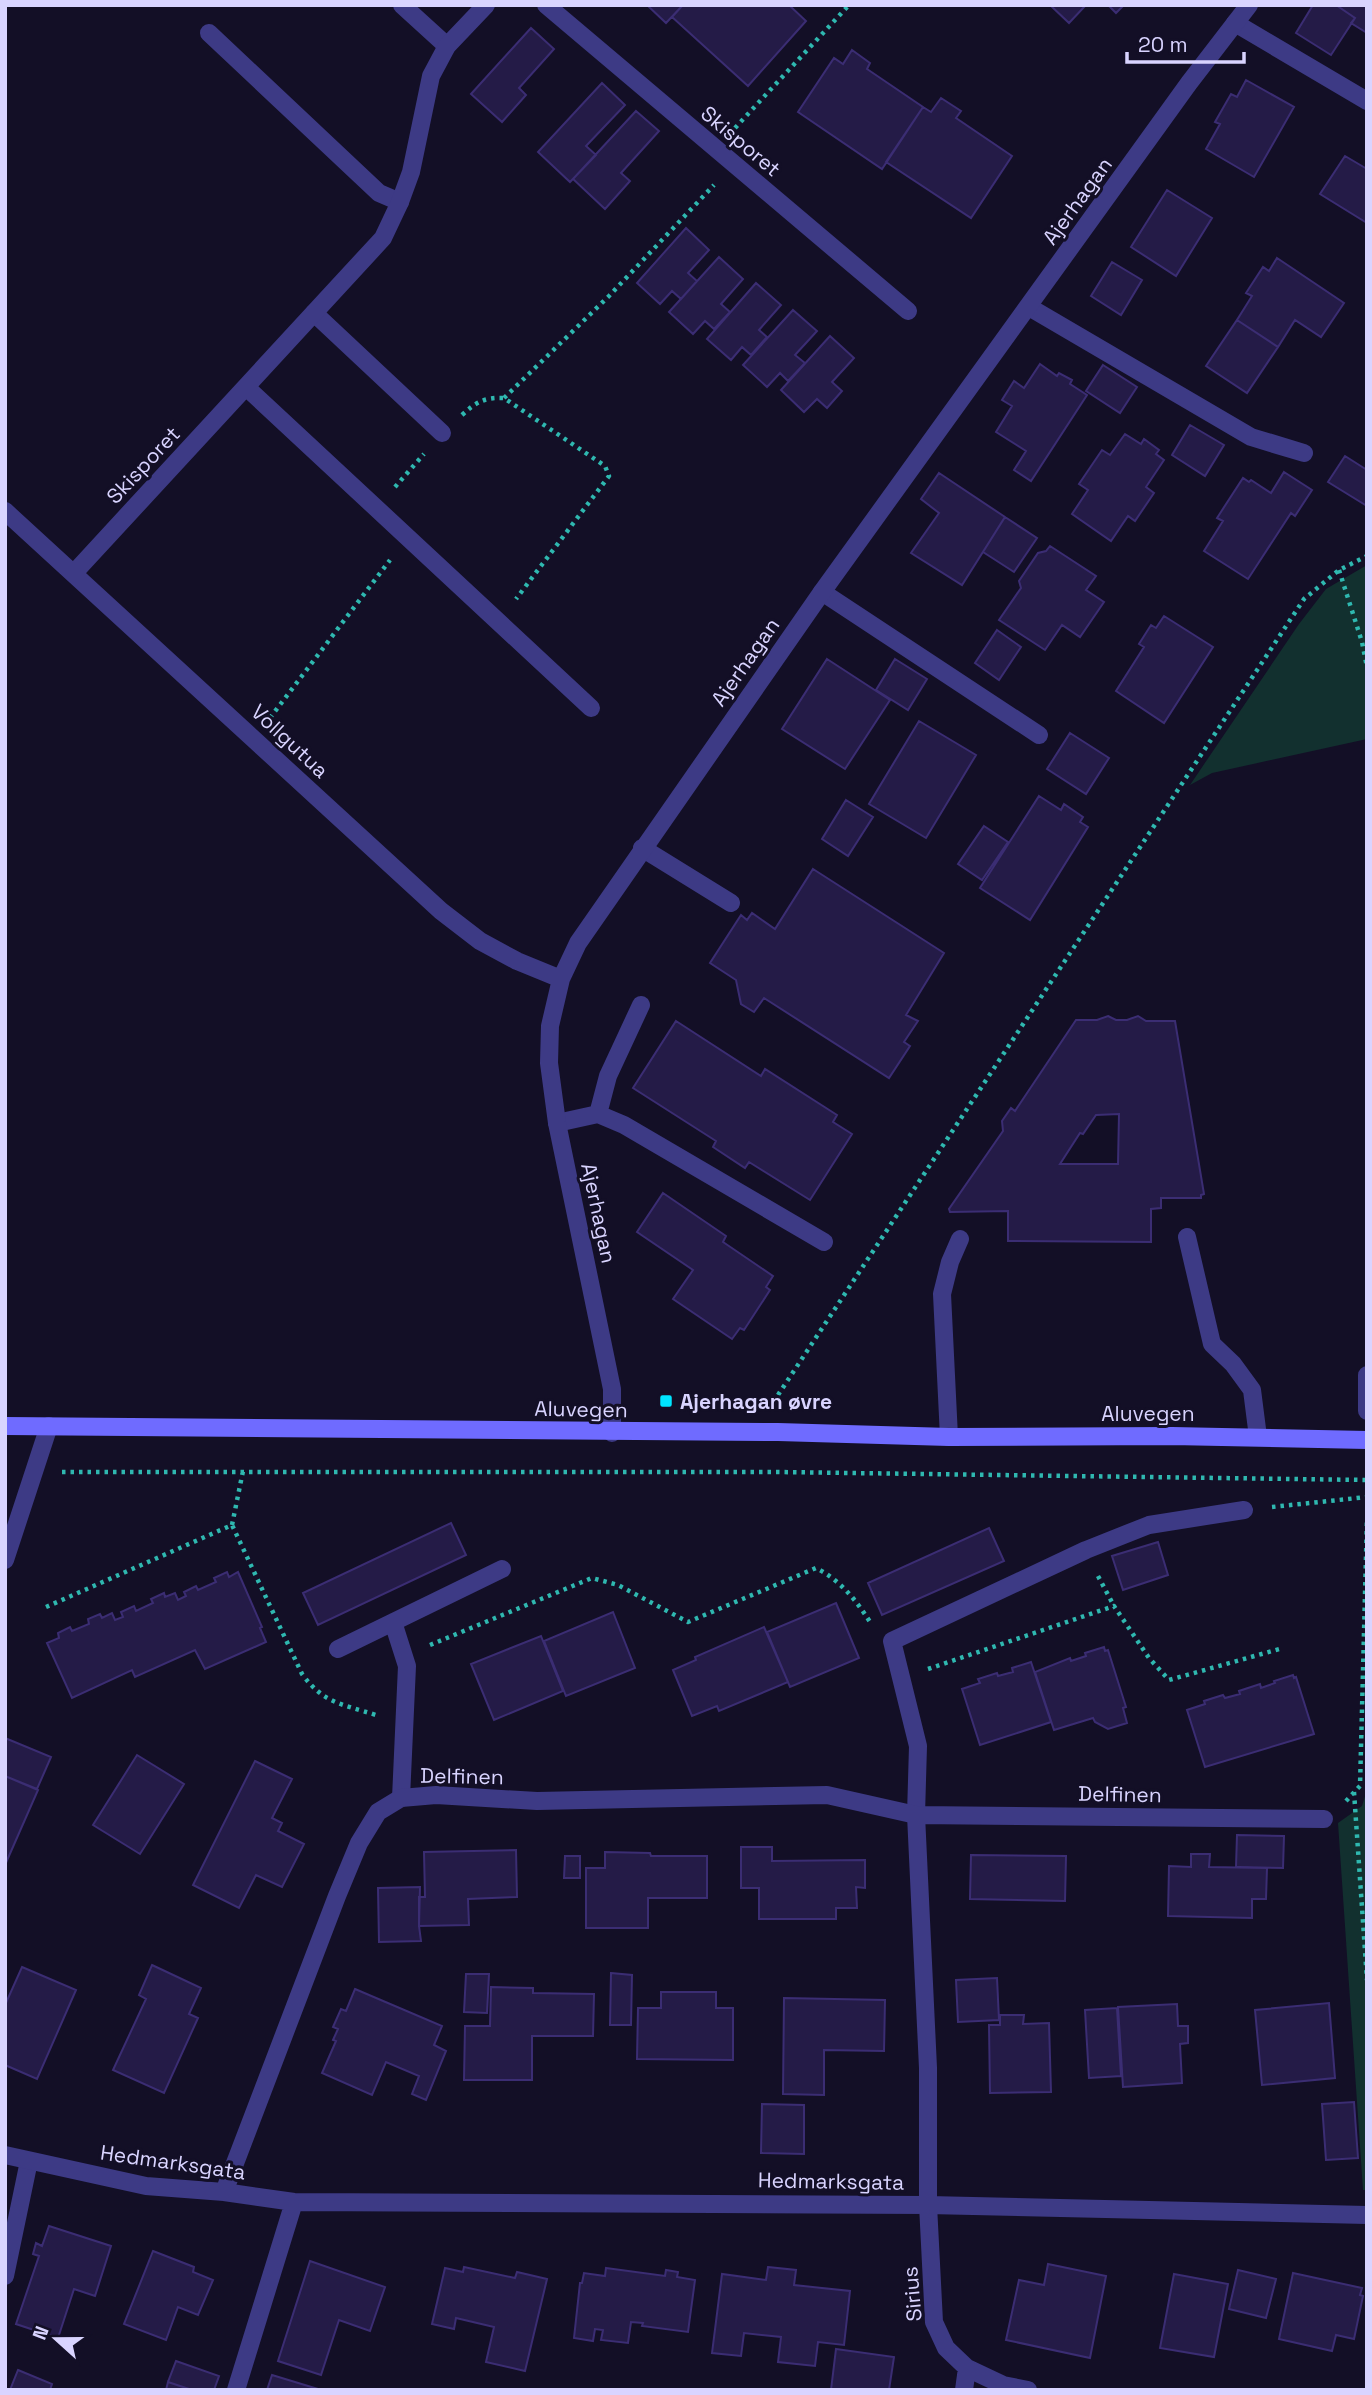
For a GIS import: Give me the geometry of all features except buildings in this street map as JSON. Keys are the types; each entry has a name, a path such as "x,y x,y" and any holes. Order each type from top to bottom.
{"main road":[{"name":"Aluvegen","path":"5,1426 1367,1440"}],"street":[{"path":"402,5 447,47"},
{"name":"Skisporet","path":"74,573 383,238 411,173 431,76 447,47 486,5"},
{"name":"Skisporet","path":"546,5 908,311"},
{"name":"Ajerhagan","path":"611,1433 612,1390 557,1123 549,1063 550,1026 561,979 578,943 642,848 822,592 1189,83 1250,5"},
{"path":"1235,23 1367,101"},
{"path":"209,33 379,193 400,202"},
{"path":"1029,307 1251,438 1304,453"},
{"path":"314,313 442,433"},
{"path":"246,387 591,708"},
{"name":"Vollgutua","path":"5,511 441,911 480,941 517,961 561,979"},
{"path":"822,592 1039,735"},
{"path":"642,848 731,903"},
{"path":"598,1114 608,1076 641,1005"},
{"path":"557,1123 598,1114 624,1125 824,1242"},
{"path":"1187,1237 1212,1344 1234,1364 1252,1390 1258,1437"},
{"path":"948,1437 942,1294 950,1262 960,1239"},
{"path":"1367,1376 1367,1411"},
{"path":"5,1560 49,1426"},
{"path":"928,2205 928,2068 916,1815 918,1746 892,1641 1086,1550 1149,1525 1244,1510"},
{"path":"338,1649 502,1569"},
{"path":"393,1622 408,1666 401,1798"},
{"name":"Delfinen","path":"224,2192 359,1843 378,1812 401,1798 436,1795 564,1800 827,1795 916,1815 1324,1819"},
{"name":"Hedmarksgata","path":"5,2155 146,2186 224,2192 294,2202 928,2205 1367,2215"},
{"path":"5,2276 29,2161"},
{"path":"236,2390 294,2202"},
{"name":"Sirius","path":"928,2205 934,2322 946,2348 967,2368 1003,2385 1028,2390"},
{"path":"964,2390 967,2368"}],"path":[{"path":"716,149 849,5"},
{"path":"504,398 609,296 734,164"},
{"path":"376,508 442,433 474,404 489,397 504,398 605,466 609,476 498,622"},
{"path":"254,739 407,537"},
{"path":"778,1395 1304,599 1339,570 1367,555"},
{"path":"1339,570 1365,642 1367,667"},
{"path":"243,1471 232,1525 302,1674 325,1699 403,1724"},
{"path":"32,1472 787,1472 1367,1480"},
{"path":"1244,1510 1367,1497"},
{"path":"1324,1819 1360,1786 1367,1518"},
{"path":"46,1607 232,1525"},
{"path":"406,1655 592,1578 601,1578 618,1585 688,1622 816,1568 832,1577 857,1603 872,1626 892,1641"},
{"path":"516,1598 521,1607"},
{"path":"901,1678 1114,1606 1149,1658 1169,1680 1283,1648"},
{"path":"1354,1792 1367,1980"}],"green space":[{"path":"1367,565 1367,739 1212,773 1190,785 1299,624 1326,589"},
{"path":"1367,1790 1367,2190 1363,2190 1338,1823 1362,1806"}],"place":[{"name":"Ajerhagan øvre","path":"666,1401"}]}
